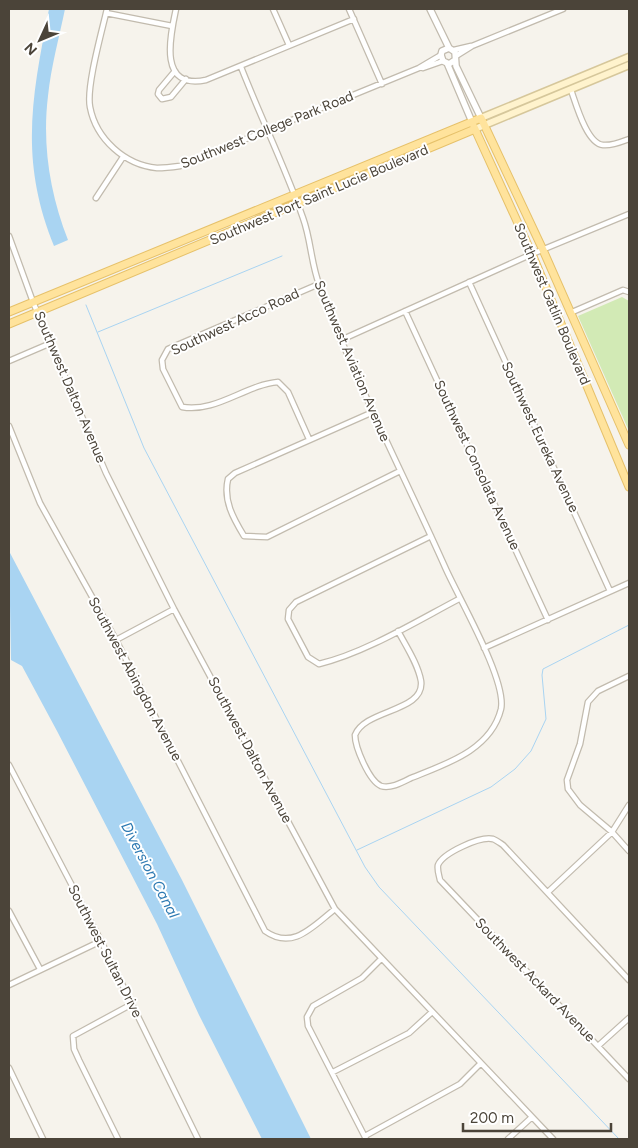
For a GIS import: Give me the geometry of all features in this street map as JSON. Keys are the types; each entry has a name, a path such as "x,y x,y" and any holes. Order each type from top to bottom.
{"main road":[{"name":"Southwest Port Saint Lucie Boulevard","path":"9,324 298,204 474,126 481,118 629,57"},
{"name":"Southwest Port Saint Lucie Boulevard","path":"9,312 294,195 474,126 484,126 629,65"},
{"name":"Southwest Gatlin Boulevard","path":"481,118 543,250 629,445"},
{"name":"Southwest Gatlin Boulevard","path":"474,126 532,254 629,487"}],"street":[{"path":"176,9 169,53 175,71 186,79 195,82 206,80 240,67 354,19"},
{"path":"273,9 289,45"},
{"path":"349,9 382,84"},
{"path":"430,9 437,28 443,58 474,126"},
{"path":"443,58 563,9"},
{"path":"107,11 172,26"},
{"name":"Southwest College Park Road","path":"107,11 91,86 90,107 97,127 107,142 123,157 158,168 180,166 443,58"},
{"path":"437,28 454,54 481,118"},
{"path":"443,58 454,54"},
{"name":"Southwest Aviation Avenue","path":"240,67 298,204 309,236 319,284 341,340 459,599 484,648 501,691 501,709 491,731 476,747 416,776 385,786 376,783 370,774 355,743 355,735 366,722 408,703 420,691 421,683 417,670 398,631"},
{"path":"175,71 159,90 158,94 162,99 171,97 186,79"},
{"path":"571,90 589,136 600,145 611,145 629,138"},
{"path":"96,198 123,157"},
{"path":"341,340 532,254 629,214"},
{"name":"Southwest Dalton Avenue","path":"9,236 33,302 106,473 174,609 335,909 381,960 553,1139"},
{"name":"Southwest Eureka Avenue","path":"470,282 610,591"},
{"name":"Southwest Acco Road","path":"309,439 288,392 278,382 266,383 211,405 193,409 182,408 163,370 162,360 168,349 319,284"},
{"path":"570,313 623,290 629,292"},
{"name":"Southwest Consolata Avenue","path":"405,311 548,620"},
{"path":"9,361 51,343"},
{"path":"374,412 235,473 228,479 225,492 232,517 244,536 267,537 400,471"},
{"name":"Southwest Abingdon Avenue","path":"9,426 40,503 116,640 265,931 276,938 287,940 301,935 335,909"},
{"path":"431,536 296,602 289,610 288,619 308,657 319,664 332,661 398,631 459,599"},
{"path":"484,648 629,583"},
{"path":"116,640 174,609"},
{"path":"629,676 598,691 588,702 580,744 568,780 568,789 580,805 612,832 629,851"},
{"name":"Southwest Sultan Drive","path":"9,765 101,940 198,1139"},
{"path":"629,805 612,832 548,892 629,980"},
{"name":"Southwest Ackard Avenue","path":"548,892 503,845 494,839 482,838 445,856 437,868 440,880 629,1079"},
{"path":"9,911 40,969"},
{"path":"9,985 101,940"},
{"path":"381,960 362,978 313,1006 307,1017 308,1026 366,1138 460,1084 480,1064"},
{"path":"118,1139 79,1060 73,1036 132,1004"},
{"path":"333,1072 409,1033 432,1012"},
{"path":"598,1046 629,1018"},
{"path":"9,1068 44,1139"},
{"path":"508,1139 532,1117"}],"green space":[{"path":"622,297 629,301 629,431 578,316"}],"water":[{"path":"49,9 65,9 49,85 46,114 47,151 52,187 68,240 54,246 43,215 36,185 32,128 38,71"},
{"name":"Diversion Canal","path":"9,551 182,880 311,1139 262,1139 199,1015 157,924 57,731 22,666 11,660"}],"waterway":[{"path":"98,332 282,256"},
{"path":"86,305 144,448 365,867 379,887 619,1139"},
{"path":"357,850 491,787 515,769 531,751 546,719 543,669 629,625"}]}
